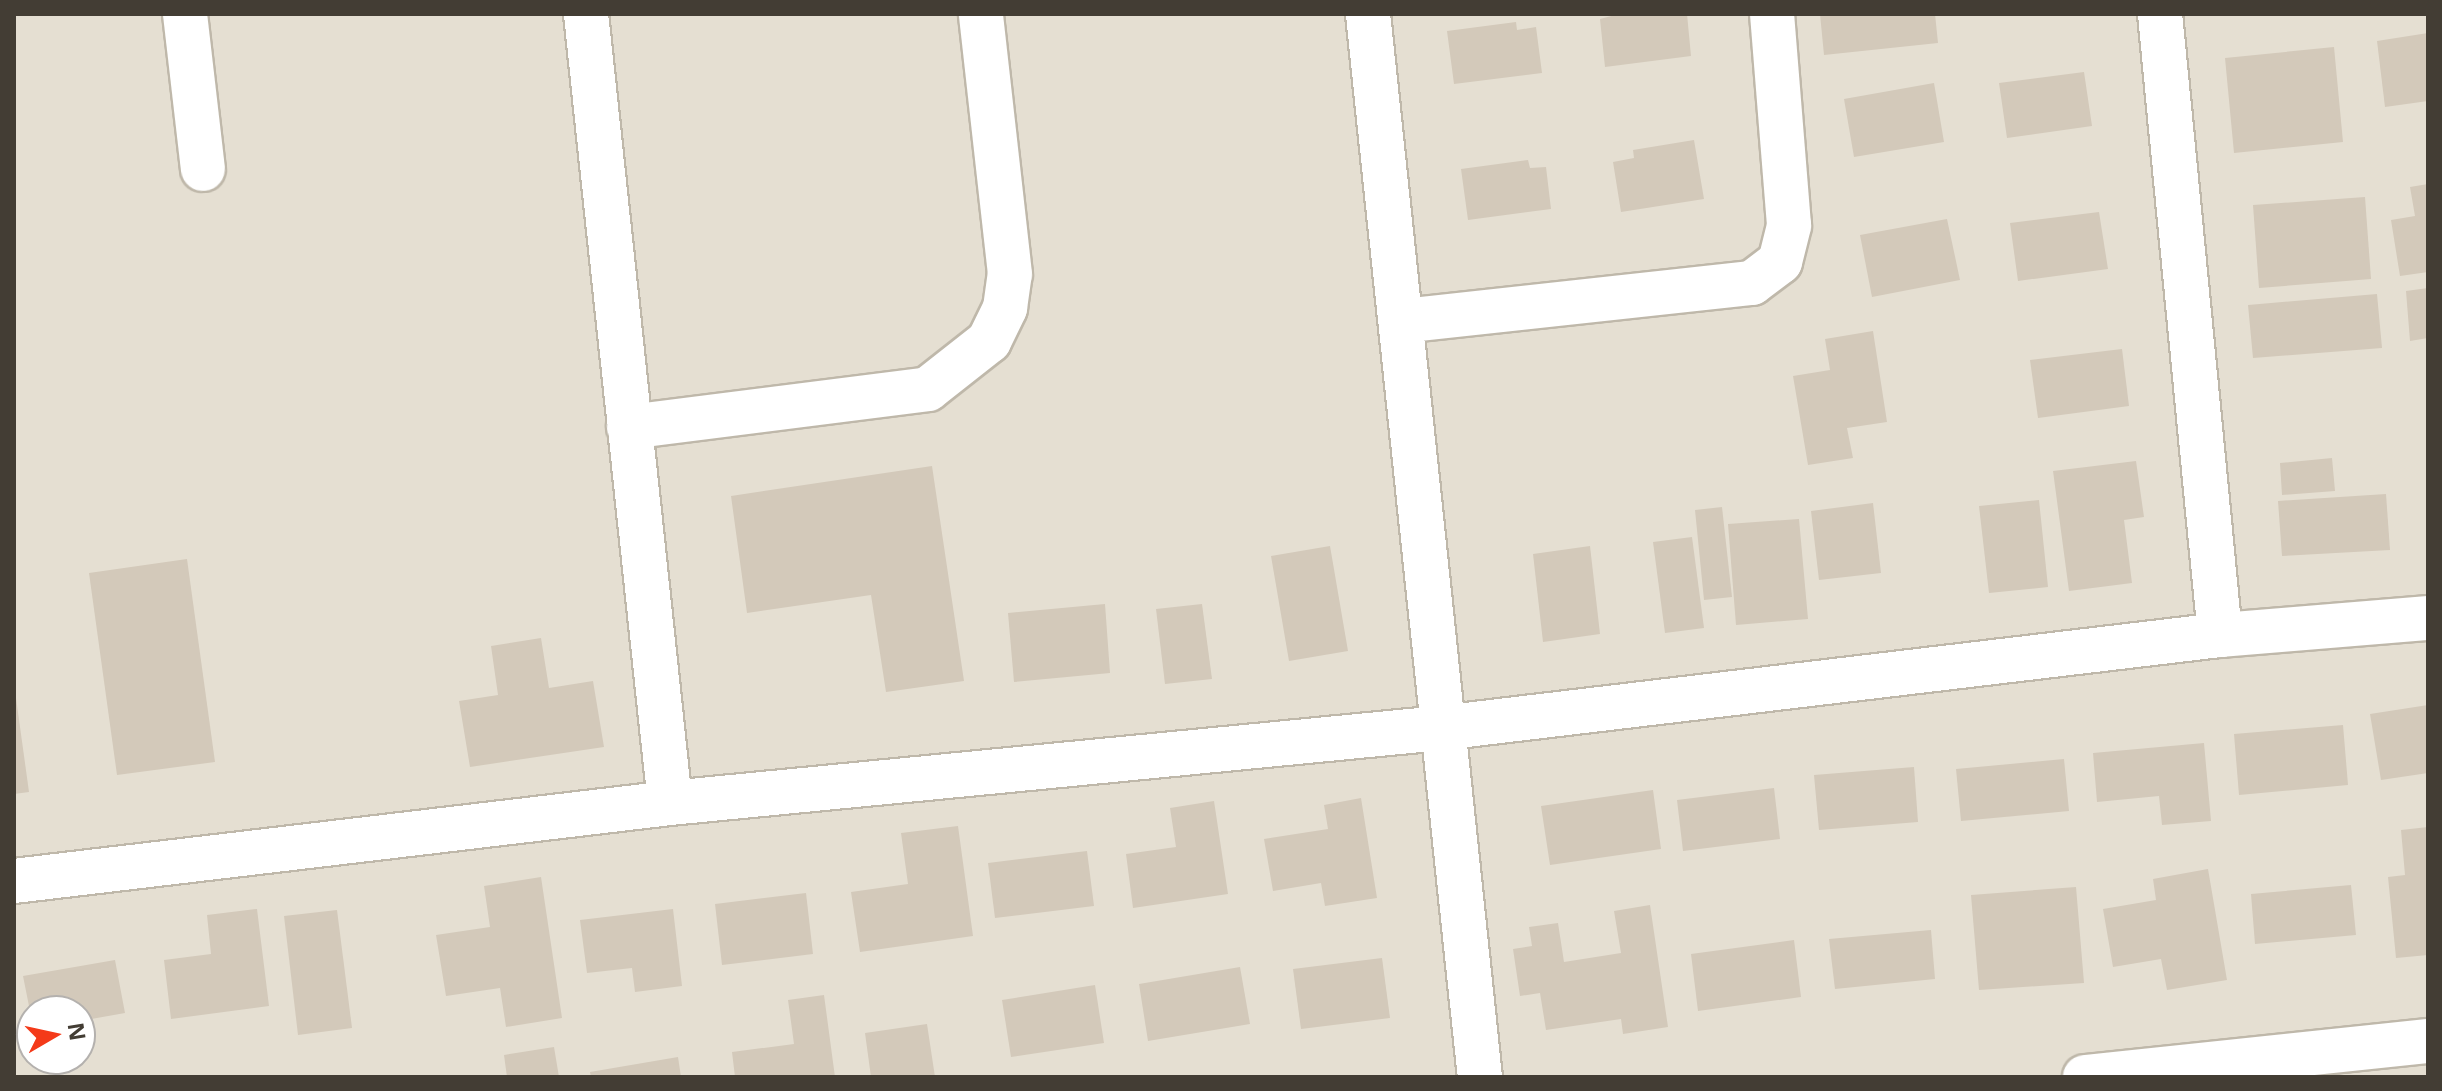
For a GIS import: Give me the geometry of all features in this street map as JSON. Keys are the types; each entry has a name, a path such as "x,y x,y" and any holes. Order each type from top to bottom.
{"street":[{"path":"185,14 203,169"},
{"path":"586,14 670,803"},
{"path":"629,427 928,389 963,367 989,341 1005,308 1010,274 981,14"},
{"path":"1368,14 1480,1077"},
{"path":"1402,321 1752,283 1780,262 1789,225 1772,14"},
{"path":"2160,14 2220,635"},
{"path":"14,881 670,803 1441,728 2220,635 2428,618"},
{"path":"2085,1077 2143,1074 2428,1041"}],"shaded area":[{"path":"14,14 2428,14 2428,1077 14,1077"}],"building":[{"path":"1619,14 1687,14 1691,56 1605,67 1600,19"},
{"path":"1820,14 1935,14 1938,43 1824,55"},
{"path":"1516,22 1517,30 1536,27 1542,73 1454,84 1447,31"},
{"path":"2428,33 2428,101 2385,107 2377,41"},
{"path":"2334,47 2343,142 2234,153 2225,58"},
{"path":"2084,72 2092,126 2007,138 1999,83"},
{"path":"1934,83 1944,142 1854,157 1844,99"},
{"path":"1694,140 1704,199 1621,212 1613,162 1634,158 1633,150"},
{"path":"1528,160 1530,168 1546,167 1551,209 1468,220 1461,169"},
{"path":"2428,184 2428,272 2400,276 2391,220 2415,216 2410,187"},
{"path":"2365,197 2371,279 2259,288 2253,205"},
{"path":"2099,212 2108,269 2018,281 2010,223"},
{"path":"1947,219 1960,280 1872,297 1860,235"},
{"path":"2428,288 2428,338 2410,341 2406,291"},
{"path":"2377,294 2382,348 2253,358 2248,305"},
{"path":"1873,331 1887,422 1847,428 1853,458 1808,465 1793,376 1830,370 1825,339"},
{"path":"2122,349 2129,406 2038,418 2030,360"},
{"path":"2332,458 2335,491 2282,495 2280,463"},
{"path":"2136,461 2144,517 2124,520 2132,583 2069,591 2053,471"},
{"path":"932,466 964,681 886,692 871,595 747,613 731,496"},
{"path":"2386,494 2390,550 2282,556 2278,501"},
{"path":"2039,500 2048,587 1989,593 1979,506"},
{"path":"1873,503 1881,573 1819,580 1811,511"},
{"path":"1722,507 1732,597 1704,600 1695,510"},
{"path":"1799,519 1808,619 1736,625 1728,524"},
{"path":"1692,537 1704,628 1665,633 1653,542"},
{"path":"1330,546 1348,651 1289,661 1271,556"},
{"path":"1590,546 1600,634 1543,642 1533,554"},
{"path":"187,559 215,762 117,775 89,573"},
{"path":"1105,604 1110,673 1014,682 1008,613"},
{"path":"1202,604 1212,679 1165,684 1156,609"},
{"path":"541,638 549,688 593,681 604,747 470,767 459,701 498,695 491,646"},
{"path":"14,699 29,792 14,794"},
{"path":"2428,705 2428,773 2381,780 2370,714"},
{"path":"2343,725 2348,785 2239,795 2234,734"},
{"path":"2204,743 2211,821 2162,825 2159,796 2097,802 2093,753"},
{"path":"2064,759 2069,811 1961,821 1956,769"},
{"path":"1914,767 1918,822 1819,830 1814,775"},
{"path":"1774,788 1780,839 1683,851 1677,800"},
{"path":"1653,790 1661,849 1550,865 1541,806"},
{"path":"1361,798 1377,898 1325,906 1321,883 1273,891 1264,839 1328,829 1324,805"},
{"path":"1214,801 1228,894 1133,908 1126,854 1176,847 1170,808"},
{"path":"958,826 973,936 860,952 851,892 908,884 901,833"},
{"path":"2428,827 2428,955 2396,958 2388,877 2405,875 2401,830"},
{"path":"1087,851 1094,906 995,918 988,863"},
{"path":"2208,869 2227,980 2167,990 2161,959 2113,967 2103,909 2156,900 2153,879"},
{"path":"541,877 562,1018 506,1027 500,988 446,996 436,935 490,927 484,886"},
{"path":"2351,885 2356,935 2255,944 2251,894"},
{"path":"2076,887 2084,983 1979,990 1971,895"},
{"path":"806,893 813,954 722,965 715,904"},
{"path":"1650,905 1668,1027 1623,1034 1621,1019 1546,1030 1540,993 1520,996 1513,949 1532,946 1529,927 1558,923 1564,962 1621,953 1614,911"},
{"path":"257,909 269,1006 171,1019 164,960 211,954 207,915"},
{"path":"673,909 682,986 635,992 632,968 587,973 580,920"},
{"path":"337,910 352,1028 298,1035 284,916"},
{"path":"1931,930 1935,979 1835,989 1829,939"},
{"path":"1794,940 1801,997 1698,1011 1691,954"},
{"path":"1382,958 1390,1018 1301,1029 1293,969"},
{"path":"115,960 125,1013 96,1018 96,995 27,995 23,976"},
{"path":"1240,967 1250,1024 1148,1041 1139,984"},
{"path":"1095,985 1104,1043 1011,1057 1002,1000"},
{"path":"824,995 835,1077 735,1077 732,1052 794,1044 788,1000"},
{"path":"927,1024 935,1077 871,1077 865,1033"},
{"path":"554,1047 559,1077 507,1077 504,1055"},
{"path":"678,1057 681,1077 591,1077 590,1072"}]}
